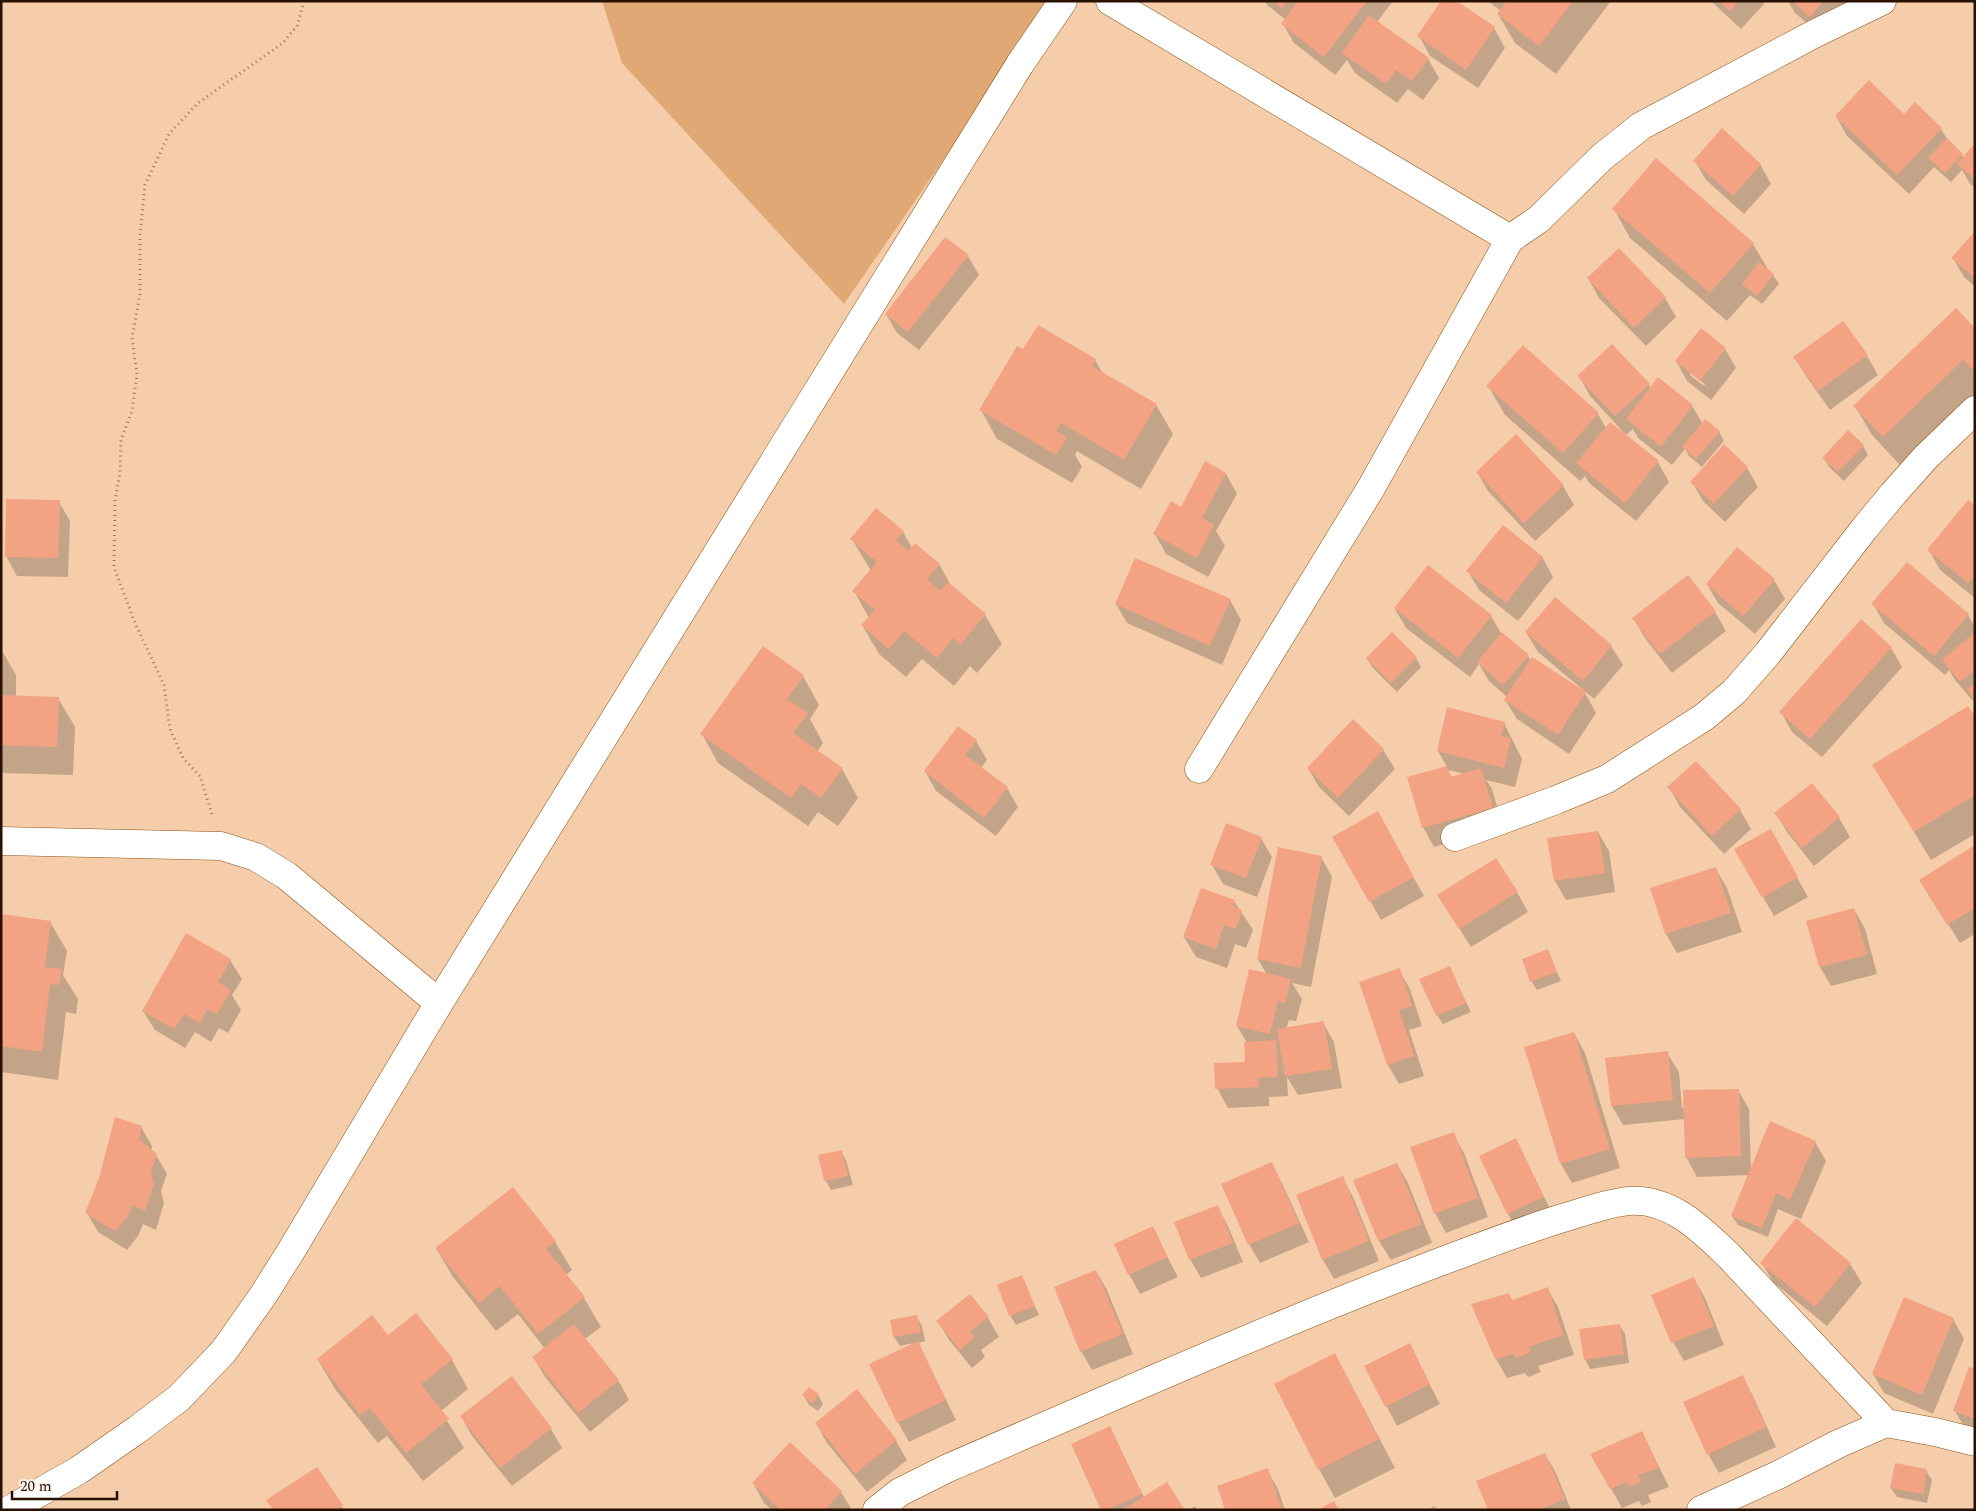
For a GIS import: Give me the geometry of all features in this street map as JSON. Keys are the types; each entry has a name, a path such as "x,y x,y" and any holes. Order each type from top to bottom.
{"street":[{"path":"9,1510 79,1470 179,1398 224,1351 264,1294 439,1003 1010,80 1063,1"},
{"path":"1110,1 1510,239"},
{"path":"1199,770 1371,488 1510,239 1539,220 1602,156 1641,126 1814,34 1882,1"},
{"path":"1455,836 1556,800 1607,779 1704,717 1734,692 1768,653 1893,494 1925,458 1975,410"},
{"path":"1,841 221,846 256,857 286,876 439,1003"},
{"path":"877,1510 900,1492 948,1468 1344,1298 1542,1224 1585,1211 1629,1202 1656,1204 1680,1214 1706,1233 1886,1423"},
{"path":"1701,1510 1886,1423 1975,1442"}],"path":[{"path":"221,846 200,776 184,758 170,728 164,685 135,623 114,567 114,500 120,473 121,440 132,411 137,374 132,338 140,294 140,235 145,185 168,134 198,103 283,43 297,26 304,2"}],"shaded area":[{"path":"602,1 1053,1 844,304 622,63"}],"building":[{"path":"1273,1 1288,1 1282,8"},
{"path":"1298,1 1367,1 1324,57 1281,24"},
{"path":"1441,1 1457,1 1495,27 1466,70 1417,36"},
{"path":"1507,1 1573,1 1539,46 1497,14"},
{"path":"1719,1 1738,1 1730,11"},
{"path":"1792,1 1823,1 1810,17"},
{"path":"1369,15 1429,58 1412,81 1396,70 1386,84 1342,53"},
{"path":"1869,80 1904,114 1915,102 1942,128 1897,175 1835,116"},
{"path":"1722,128 1761,164 1733,196 1693,161"},
{"path":"1947,138 1963,154 1945,173 1928,158"},
{"path":"1975,143 1975,179 1957,164"},
{"path":"1656,158 1754,243 1710,293 1612,209"},
{"path":"1975,231 1975,278 1951,258"},
{"path":"945,237 969,255 908,332 885,314"},
{"path":"1619,248 1666,297 1634,328 1587,278"},
{"path":"1759,262 1774,274 1757,296 1742,284"},
{"path":"1956,308 1975,328 1975,367 1972,369 1963,360 1883,437 1853,406"},
{"path":"1843,321 1868,355 1818,391 1793,357"},
{"path":"1038,325 1096,359 1092,366 1157,404 1124,460 1061,423 1056,431 1067,437 1056,455 979,410 1017,346 1023,349"},
{"path":"1701,328 1726,348 1700,381 1675,361"},
{"path":"1612,344 1650,384 1615,416 1577,376"},
{"path":"1523,345 1599,413 1563,453 1486,386"},
{"path":"1658,377 1693,405 1661,447 1626,419"},
{"path":"1705,419 1720,431 1696,459 1682,447"},
{"path":"1610,422 1659,461 1625,503 1576,463"},
{"path":"1848,430 1864,445 1838,472 1822,458"},
{"path":"1516,434 1564,485 1524,523 1476,472"},
{"path":"1724,444 1748,467 1714,504 1690,482"},
{"path":"1205,461 1226,473 1202,518 1214,525 1197,558 1153,534 1171,501 1181,507"},
{"path":"6,499 60,500 58,558 5,557"},
{"path":"1968,500 1975,505 1975,575 1968,583 1927,550"},
{"path":"876,508 904,531 896,540 908,551 915,543 940,564 927,579 940,591 948,582 986,614 960,645 953,638 937,658 904,631 889,649 861,625 875,610 852,591 877,562 850,539"},
{"path":"1503,525 1543,557 1506,603 1466,571"},
{"path":"1737,547 1775,579 1743,616 1706,584"},
{"path":"1135,558 1231,599 1210,646 1115,604"},
{"path":"1907,562 1969,614 1934,656 1871,604"},
{"path":"1428,565 1492,615 1458,658 1394,608"},
{"path":"1688,575 1716,611 1660,654 1632,618"},
{"path":"1555,597 1612,645 1583,681 1525,632"},
{"path":"1861,619 1892,647 1810,739 1779,712"},
{"path":"1392,632 1417,657 1391,683 1366,658"},
{"path":"1502,632 1529,655 1503,685 1477,662"},
{"path":"1975,632 1975,670 1960,682 1942,660"},
{"path":"763,646 804,675 787,699 808,713 793,733 843,768 821,798 801,784 791,798 700,734"},
{"path":"1532,657 1586,692 1558,735 1504,700"},
{"path":"1975,684 1975,702 1967,688"},
{"path":"1,695 59,697 57,747 1,745"},
{"path":"1968,706 1975,716 1975,795 1914,832 1872,765"},
{"path":"1447,707 1505,722 1501,736 1511,738 1504,768 1437,751"},
{"path":"1353,719 1384,749 1338,798 1307,768"},
{"path":"958,726 977,740 965,755 1008,787 984,818 924,771"},
{"path":"1696,761 1741,809 1712,836 1667,787"},
{"path":"1447,766 1450,777 1481,768 1493,808 1422,828 1407,777"},
{"path":"1812,783 1840,817 1802,848 1774,813"},
{"path":"1378,811 1414,877 1369,902 1332,837"},
{"path":"1226,823 1262,837 1246,878 1210,865"},
{"path":"1771,829 1798,877 1762,898 1734,849"},
{"path":"1598,831 1605,873 1554,881 1547,838"},
{"path":"1975,845 1975,908 1947,925 1919,880"},
{"path":"1278,847 1322,856 1301,968 1257,959"},
{"path":"1496,858 1518,892 1459,929 1437,895"},
{"path":"1716,867 1731,913 1665,934 1650,888"},
{"path":"1201,888 1235,900 1233,906 1242,910 1236,929 1224,925 1216,949 1183,937"},
{"path":"1854,908 1867,955 1819,967 1806,921"},
{"path":"1,914 51,921 45,967 62,969 59,985 50,984 42,1052 1,1046"},
{"path":"186,933 231,959 218,982 231,990 217,1014 207,1009 200,1023 184,1014 174,1029 142,1011"},
{"path":"1548,949 1557,972 1530,982 1522,959"},
{"path":"1450,966 1466,1003 1436,1016 1419,979"},
{"path":"1400,968 1412,1006 1399,1010 1414,1056 1387,1065 1359,982"},
{"path":"1249,969 1291,979 1285,1003 1278,1001 1270,1034 1236,1026"},
{"path":"1324,1021 1332,1069 1285,1076 1277,1029"},
{"path":"1574,1032 1610,1149 1560,1164 1524,1047"},
{"path":"1276,1040 1278,1077 1258,1078 1259,1087 1215,1089 1214,1063 1245,1062 1244,1042"},
{"path":"1668,1051 1673,1100 1611,1106 1605,1058"},
{"path":"1739,1089 1741,1156 1685,1158 1683,1090"},
{"path":"115,1117 142,1126 139,1139 157,1154 151,1171 154,1183 145,1211 132,1205 128,1216 115,1231 85,1213 99,1178"},
{"path":"1770,1121 1816,1141 1790,1200 1776,1193 1762,1228 1731,1216"},
{"path":"1454,1132 1478,1198 1434,1214 1410,1147"},
{"path":"1516,1138 1544,1197 1507,1214 1479,1156"},
{"path":"842,1150 848,1176 824,1181 818,1155"},
{"path":"1272,1162 1299,1223 1248,1245 1221,1184"},
{"path":"1397,1163 1422,1224 1378,1241 1353,1180"},
{"path":"1343,1176 1369,1241 1322,1260 1296,1195"},
{"path":"513,1187 556,1241 546,1249 585,1297 538,1334 500,1286 479,1303 435,1248"},
{"path":"1218,1205 1233,1243 1189,1260 1174,1222"},
{"path":"1796,1218 1851,1263 1815,1307 1760,1263"},
{"path":"1153,1226 1168,1257 1128,1275 1114,1244"},
{"path":"1096,1270 1123,1334 1080,1352 1054,1287"},
{"path":"1022,1275 1035,1306 1009,1316 997,1285"},
{"path":"1694,1277 1714,1326 1671,1343 1651,1295"},
{"path":"1548,1287 1563,1335 1528,1347 1531,1352 1516,1358 1513,1354 1495,1359 1471,1304 1509,1293 1512,1300"},
{"path":"970,1294 989,1317 970,1331 975,1337 960,1350 936,1321"},
{"path":"1904,1297 1954,1318 1922,1395 1872,1374"},
{"path":"416,1313 453,1359 421,1384 449,1419 406,1453 370,1408 360,1415 317,1359 372,1315 388,1335"},
{"path":"917,1315 921,1332 893,1337 890,1320"},
{"path":"574,1324 619,1380 578,1413 532,1357"},
{"path":"1620,1324 1624,1354 1584,1360 1579,1329"},
{"path":"918,1341 946,1400 897,1423 869,1364"},
{"path":"1410,1343 1430,1384 1385,1407 1364,1366"},
{"path":"1335,1353 1379,1439 1318,1470 1274,1384"},
{"path":"1969,1367 1975,1369 1975,1419 1953,1411"},
{"path":"1743,1375 1766,1427 1707,1455 1683,1402"},
{"path":"512,1376 552,1428 500,1468 460,1416"},
{"path":"809,1387 819,1394 812,1403 802,1395"},
{"path":"857,1389 897,1440 855,1474 815,1423"},
{"path":"1110,1426 1142,1494 1106,1510 1101,1510 1071,1444"},
{"path":"1642,1431 1659,1468 1638,1475 1641,1482 1630,1487 1627,1482 1610,1489 1590,1454"},
{"path":"790,1442 842,1491 825,1510 780,1510 752,1483"},
{"path":"1545,1453 1565,1499 1539,1510 1488,1510 1476,1481"},
{"path":"1895,1463 1927,1469 1923,1494 1890,1488"},
{"path":"317,1467 343,1505 336,1510 273,1510 266,1500"},
{"path":"1268,1468 1282,1510 1225,1510 1217,1486"},
{"path":"1167,1482 1185,1510 1122,1510"},
{"path":"1334,1501 1339,1510 1317,1510"}]}
